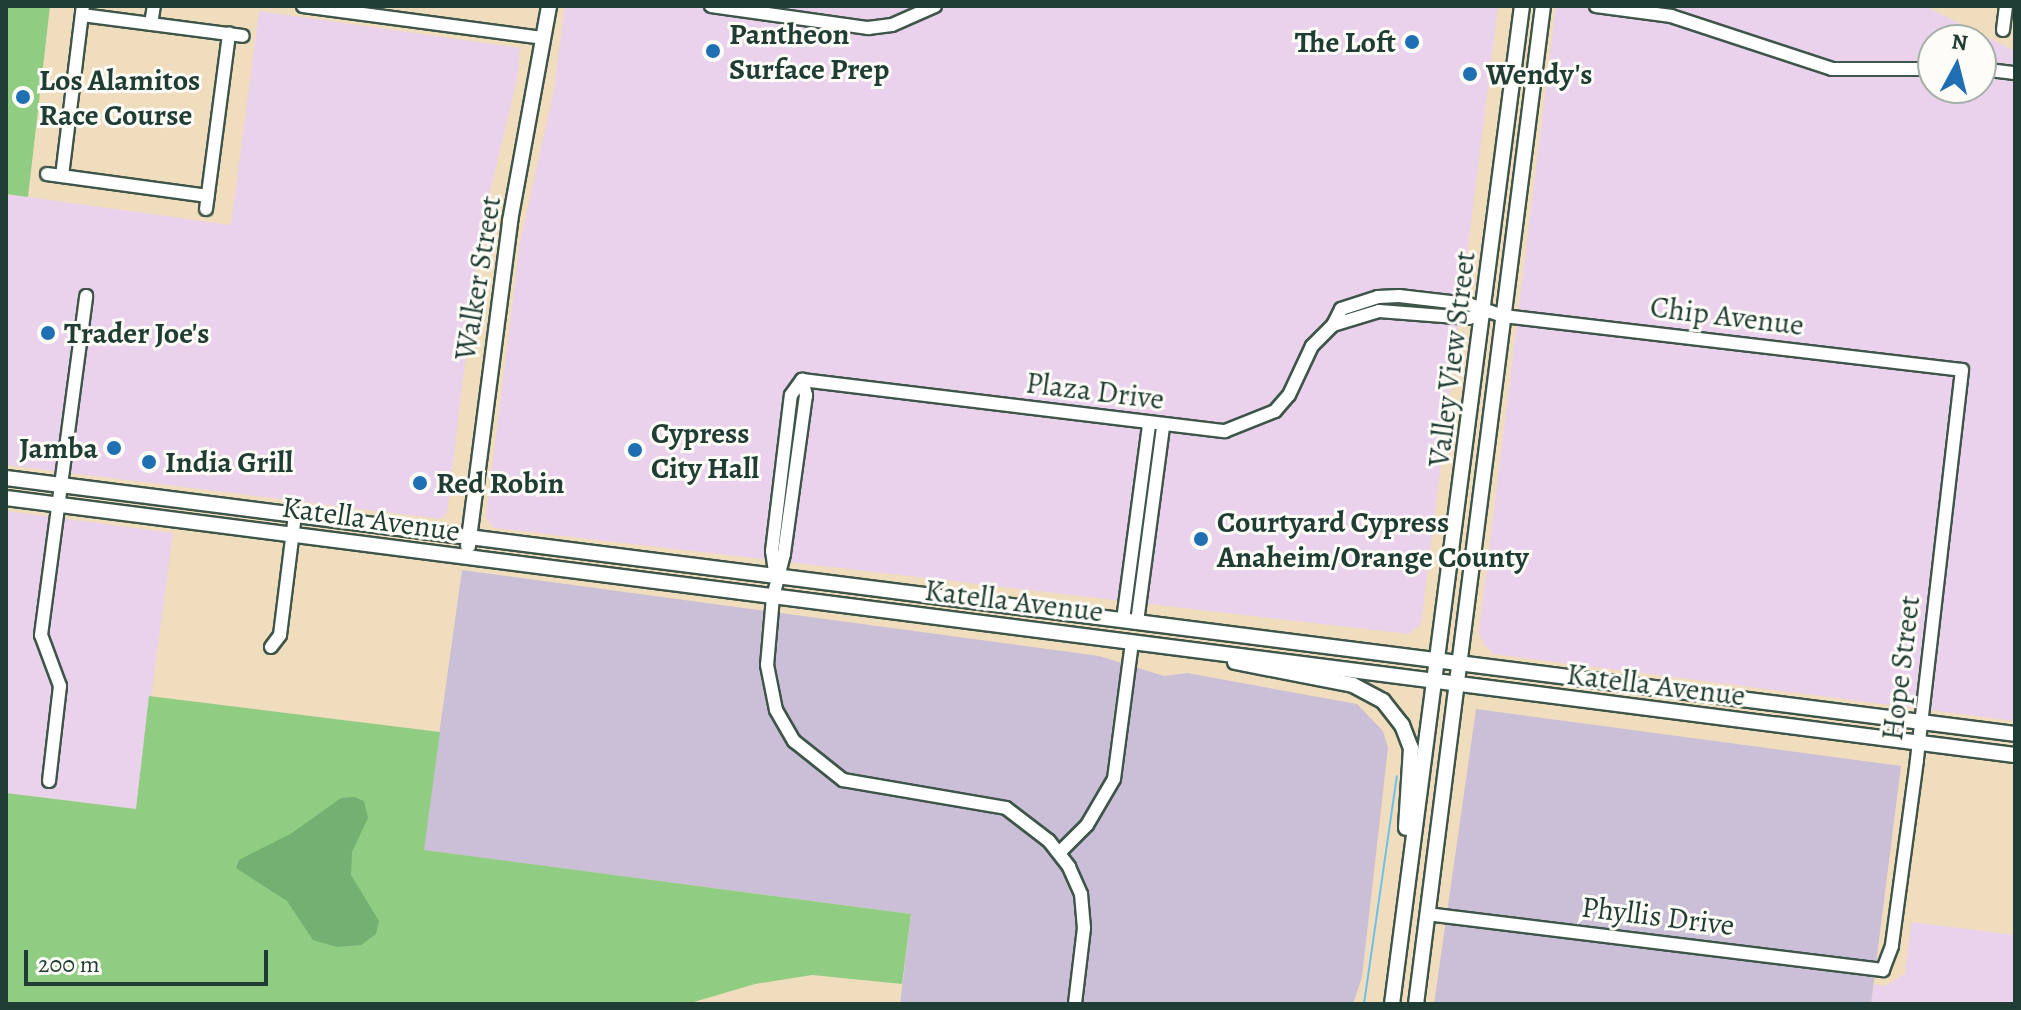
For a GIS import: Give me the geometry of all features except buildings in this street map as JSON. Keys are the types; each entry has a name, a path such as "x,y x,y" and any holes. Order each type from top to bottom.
{"main road":[{"name":"Walker Street","path":"466,558 510,221 549,6"},
{"name":"Valley View Street","path":"1392,1004 1485,313 1522,6"},
{"name":"Valley View Street","path":"1416,1004 1543,6"},
{"name":"Katella Avenue","path":"6,478 2015,734"},
{"name":"Katella Avenue","path":"6,498 2015,755"},
{"path":"1111,640 1133,631 1130,621"},
{"path":"1132,643 1164,626"},
{"path":"1217,654 1248,667 1353,685 1374,695 1394,713 1408,736 1413,760 1401,884 1405,901"}],"street":[{"path":"151,24 154,6"},
{"path":"303,6 544,38"},
{"path":"711,6 868,28 902,22 935,6"},
{"path":"1596,6 1671,16 1832,69 1917,69"},
{"path":"2003,30 2006,6"},
{"path":"62,176 83,10 151,24 243,36"},
{"path":"47,174 207,202 229,34"},
{"path":"49,781 60,686 41,635 86,296"},
{"name":"Plaza Drive","path":"775,577 784,554 804,409 802,380 1225,431 1258,421 1289,395 1312,346 1333,325 1341,309 1378,297 1468,304 1485,313"},
{"name":"Chip Avenue","path":"1485,313 1962,370"},
{"name":"Hope Street","path":"1883,970 1892,946 1919,743 1962,370"},
{"path":"1130,621 1156,425"},
{"path":"271,647 280,635 295,515"},
{"path":"775,577 770,695 794,741 843,780 1006,808 1060,852 1083,912 1075,1004"},
{"path":"1060,852 1087,825 1114,779 1132,643"},
{"name":"Phyllis Drive","path":"1428,914 1883,970"}],"shaded area":[{"path":"565,6 1498,6 1421,624 1409,634 494,528 486,517 520,243 554,90"},
{"path":"1556,6 1924,6 1960,24 1917,24 1917,104 1997,104 1997,42 2015,51 2015,721 1493,654 1479,632"},
{"path":"259,11 520,48 517,79 481,229 447,513 441,519 6,465 6,194 231,225"},
{"path":"6,511 173,533 136,809 6,793"},
{"path":"462,570 1099,656 1164,676 1187,673 1357,704 1383,731 1388,748 1362,977 1353,1004 900,1004 911,914 423,850"},
{"path":"1476,709 1901,766 1871,1004 1434,1004"},
{"path":"1911,922 2015,935 2015,1004 1871,1004 1874,984 1885,986 1905,974"}],"green space":[{"name":"Los Alamitos Race Course","path":"6,6 50,6 28,197 6,194"},
{"path":"149,696 440,732 424,850 911,914 902,984 812,975 755,984 687,1004 6,1004 6,793 136,809"},
{"path":"354,797 364,801 368,818 352,852 351,875 379,921 376,934 361,945 337,947 313,940 287,901 236,868 239,860 292,833 341,798"}],"waterway":[{"path":"1364,1004 1397,776"}],"place":[{"name":"The Loft","path":"1412,42"},
{"name":"Pantheon Surface Prep","path":"713,51"},
{"name":"Wendy's","path":"1470,74"},
{"name":"Los Alamitos Race Course","path":"23,97"},
{"name":"Trader Joe's","path":"48,333"},
{"name":"Jamba","path":"114,448"},
{"name":"Cypress City Hall","path":"635,450"},
{"name":"India Grill","path":"149,462"},
{"name":"Red Robin","path":"420,483"},
{"name":"Courtyard Cypress Anaheim/Orange County","path":"1201,539"}]}
